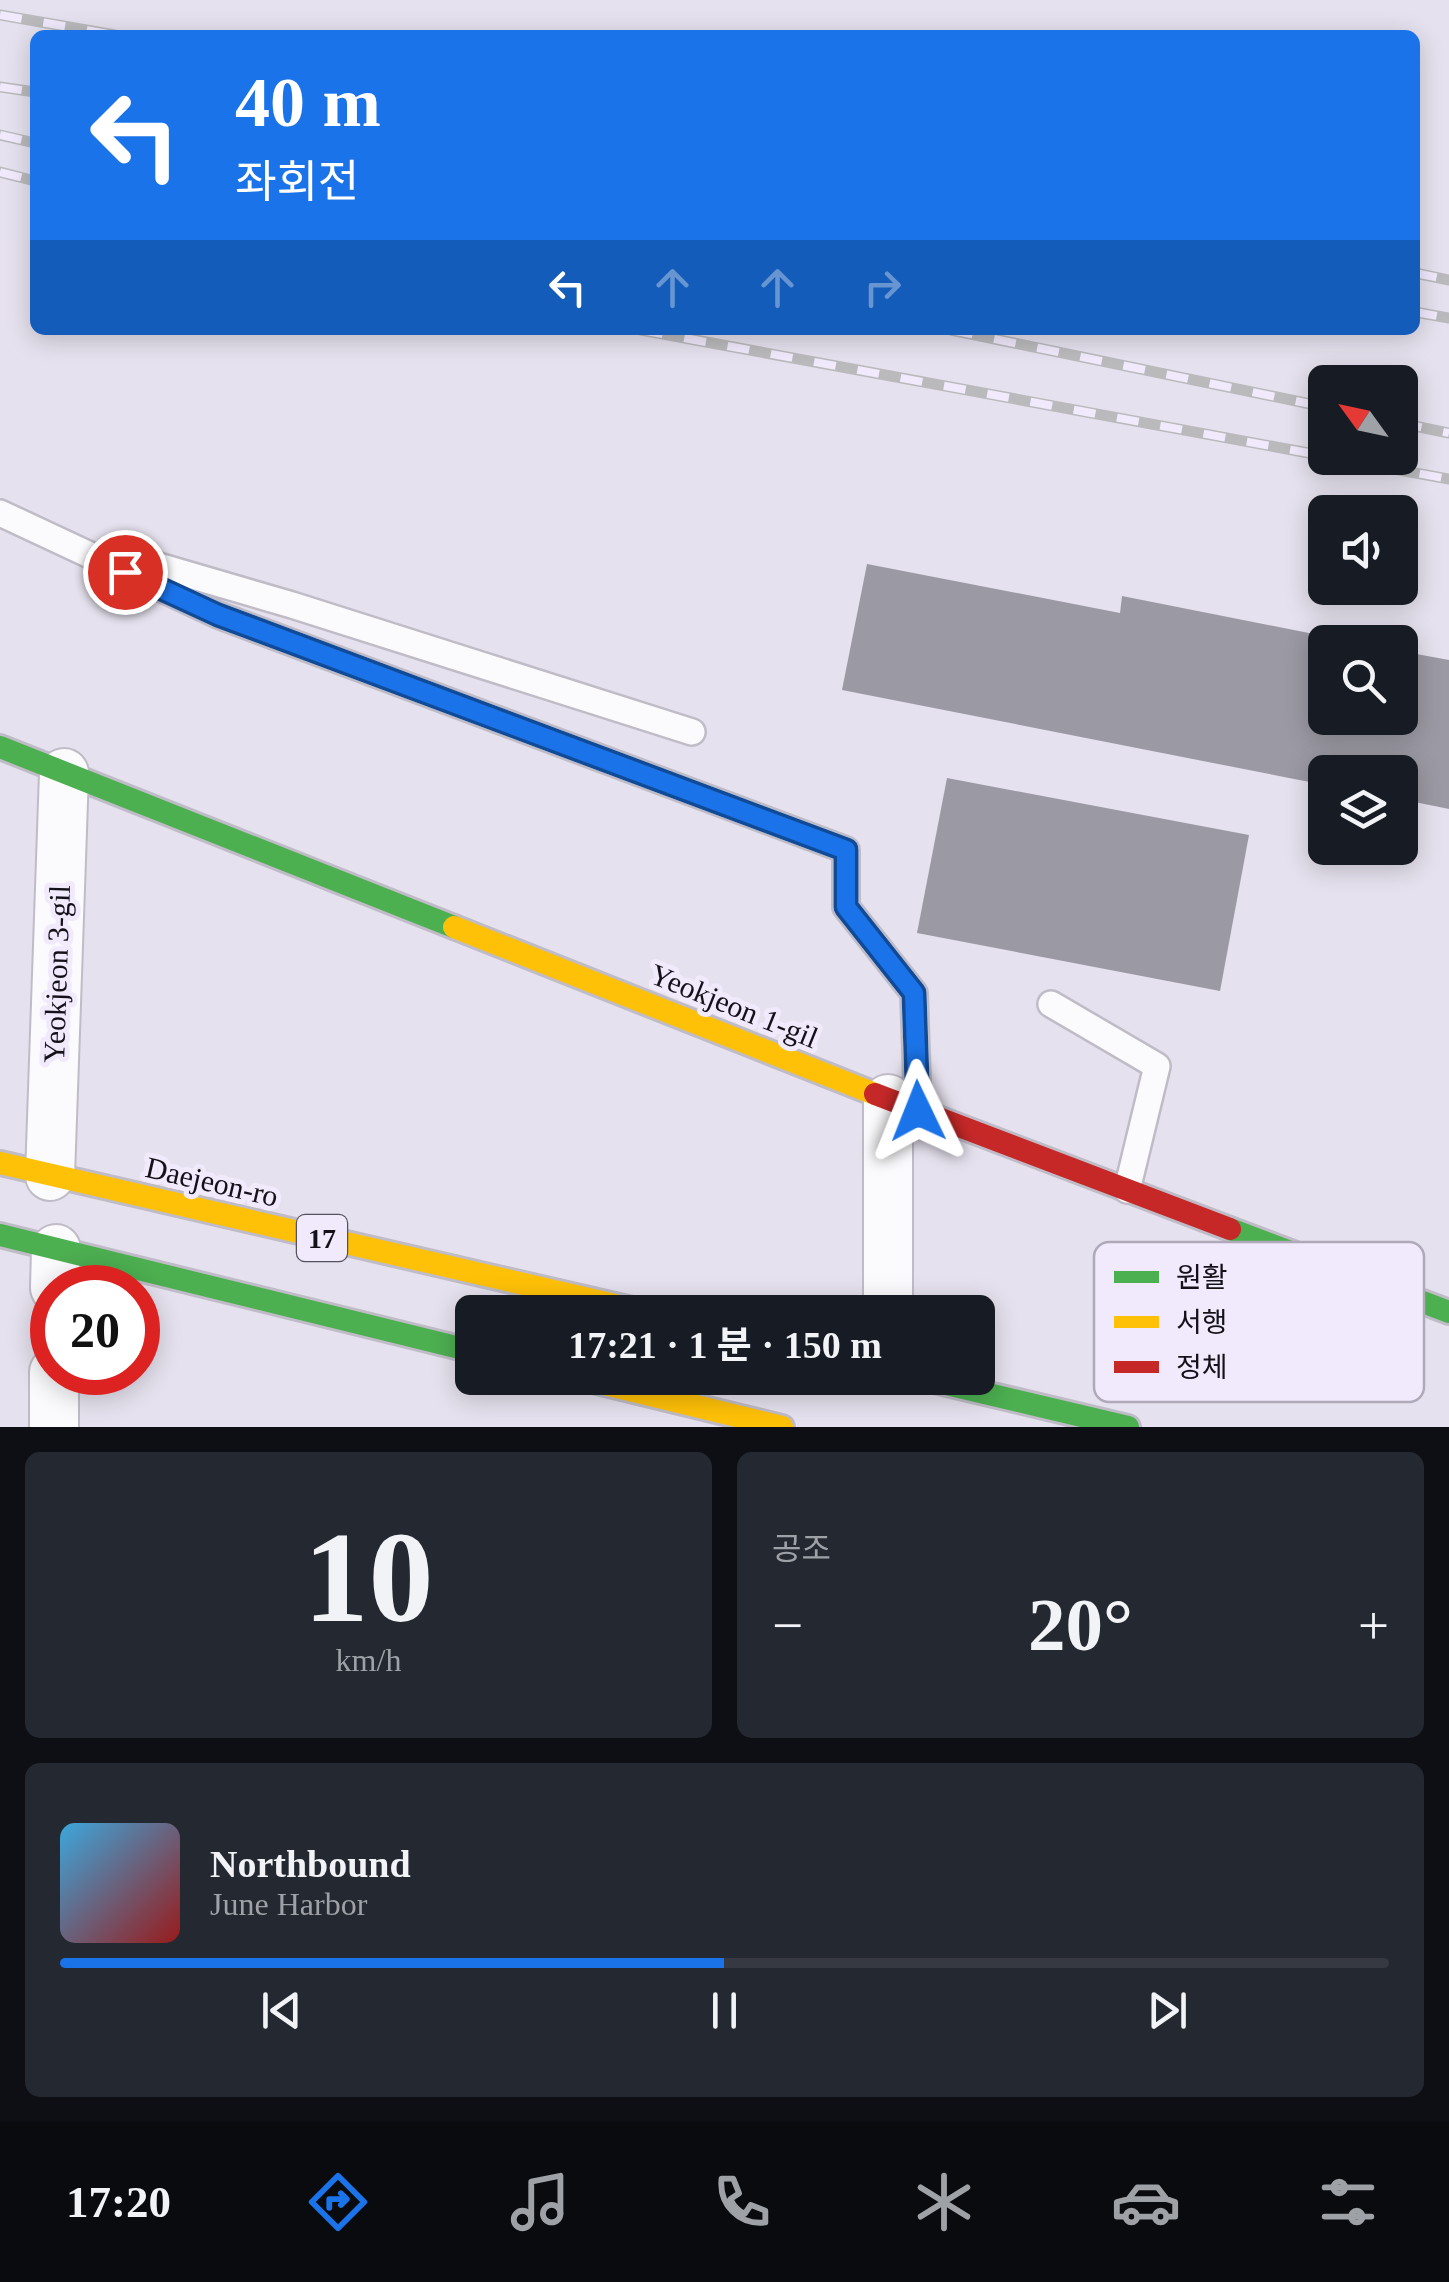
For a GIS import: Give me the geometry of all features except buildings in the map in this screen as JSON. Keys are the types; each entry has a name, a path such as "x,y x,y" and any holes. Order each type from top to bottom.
{"main road":[{"name":"Yeokjeon 1-gil","path":"0,747 903,1105 1264,1242"},
{"name":"Daejeon-ro","path":"0,1163 571,1295"},
{"path":"0,1235 51,1265"},
{"path":"160,1289 455,1348"},
{"name":"Yeokjeon 1-gil","path":"1424,1303 1449,1312"},
{"path":"650,1395 782,1427"},
{"path":"993,1395 1128,1427"}],"street":[{"name":"Yeokjeon 3-gil","path":"50,1176 64,773"},
{"path":"889,1295 903,1105"},
{"path":"54,1395 54,1427"}],"lane":[{"path":"0,514 218,615 846,850 846,907 914,993 903,1105"},
{"path":"33,530 292,605 692,732"},
{"path":"1052,1004 1157,1066 1127,1190"}],"railway":[{"path":"0,15 86,30"},
{"path":"0,87 30,91"},
{"path":"0,135 30,142"},
{"path":"0,172 30,180"},
{"path":"1420,274 1449,280"},
{"path":"1420,313 1449,318"},
{"path":"668,335 1308,453"},
{"path":"975,335 1308,404"},
{"path":"1418,427 1449,433"},
{"path":"1418,473 1449,479"}],"traffic: fast":[{"path":"0,747 454,927"},
{"path":"1230,1229 1264,1242"},
{"path":"0,1235 455,1347"},
{"path":"1424,1303 1449,1312"},
{"path":"993,1395 1128,1427"}],"traffic: slow":[{"path":"454,927 875,1094"},
{"path":"0,1163 571,1295"},
{"path":"650,1395 782,1427"}],"traffic: jam":[{"path":"875,1094 1230,1229"}],"route":[{"path":"125,572 218,615 846,850 846,907 914,993 918,1111"}]}
